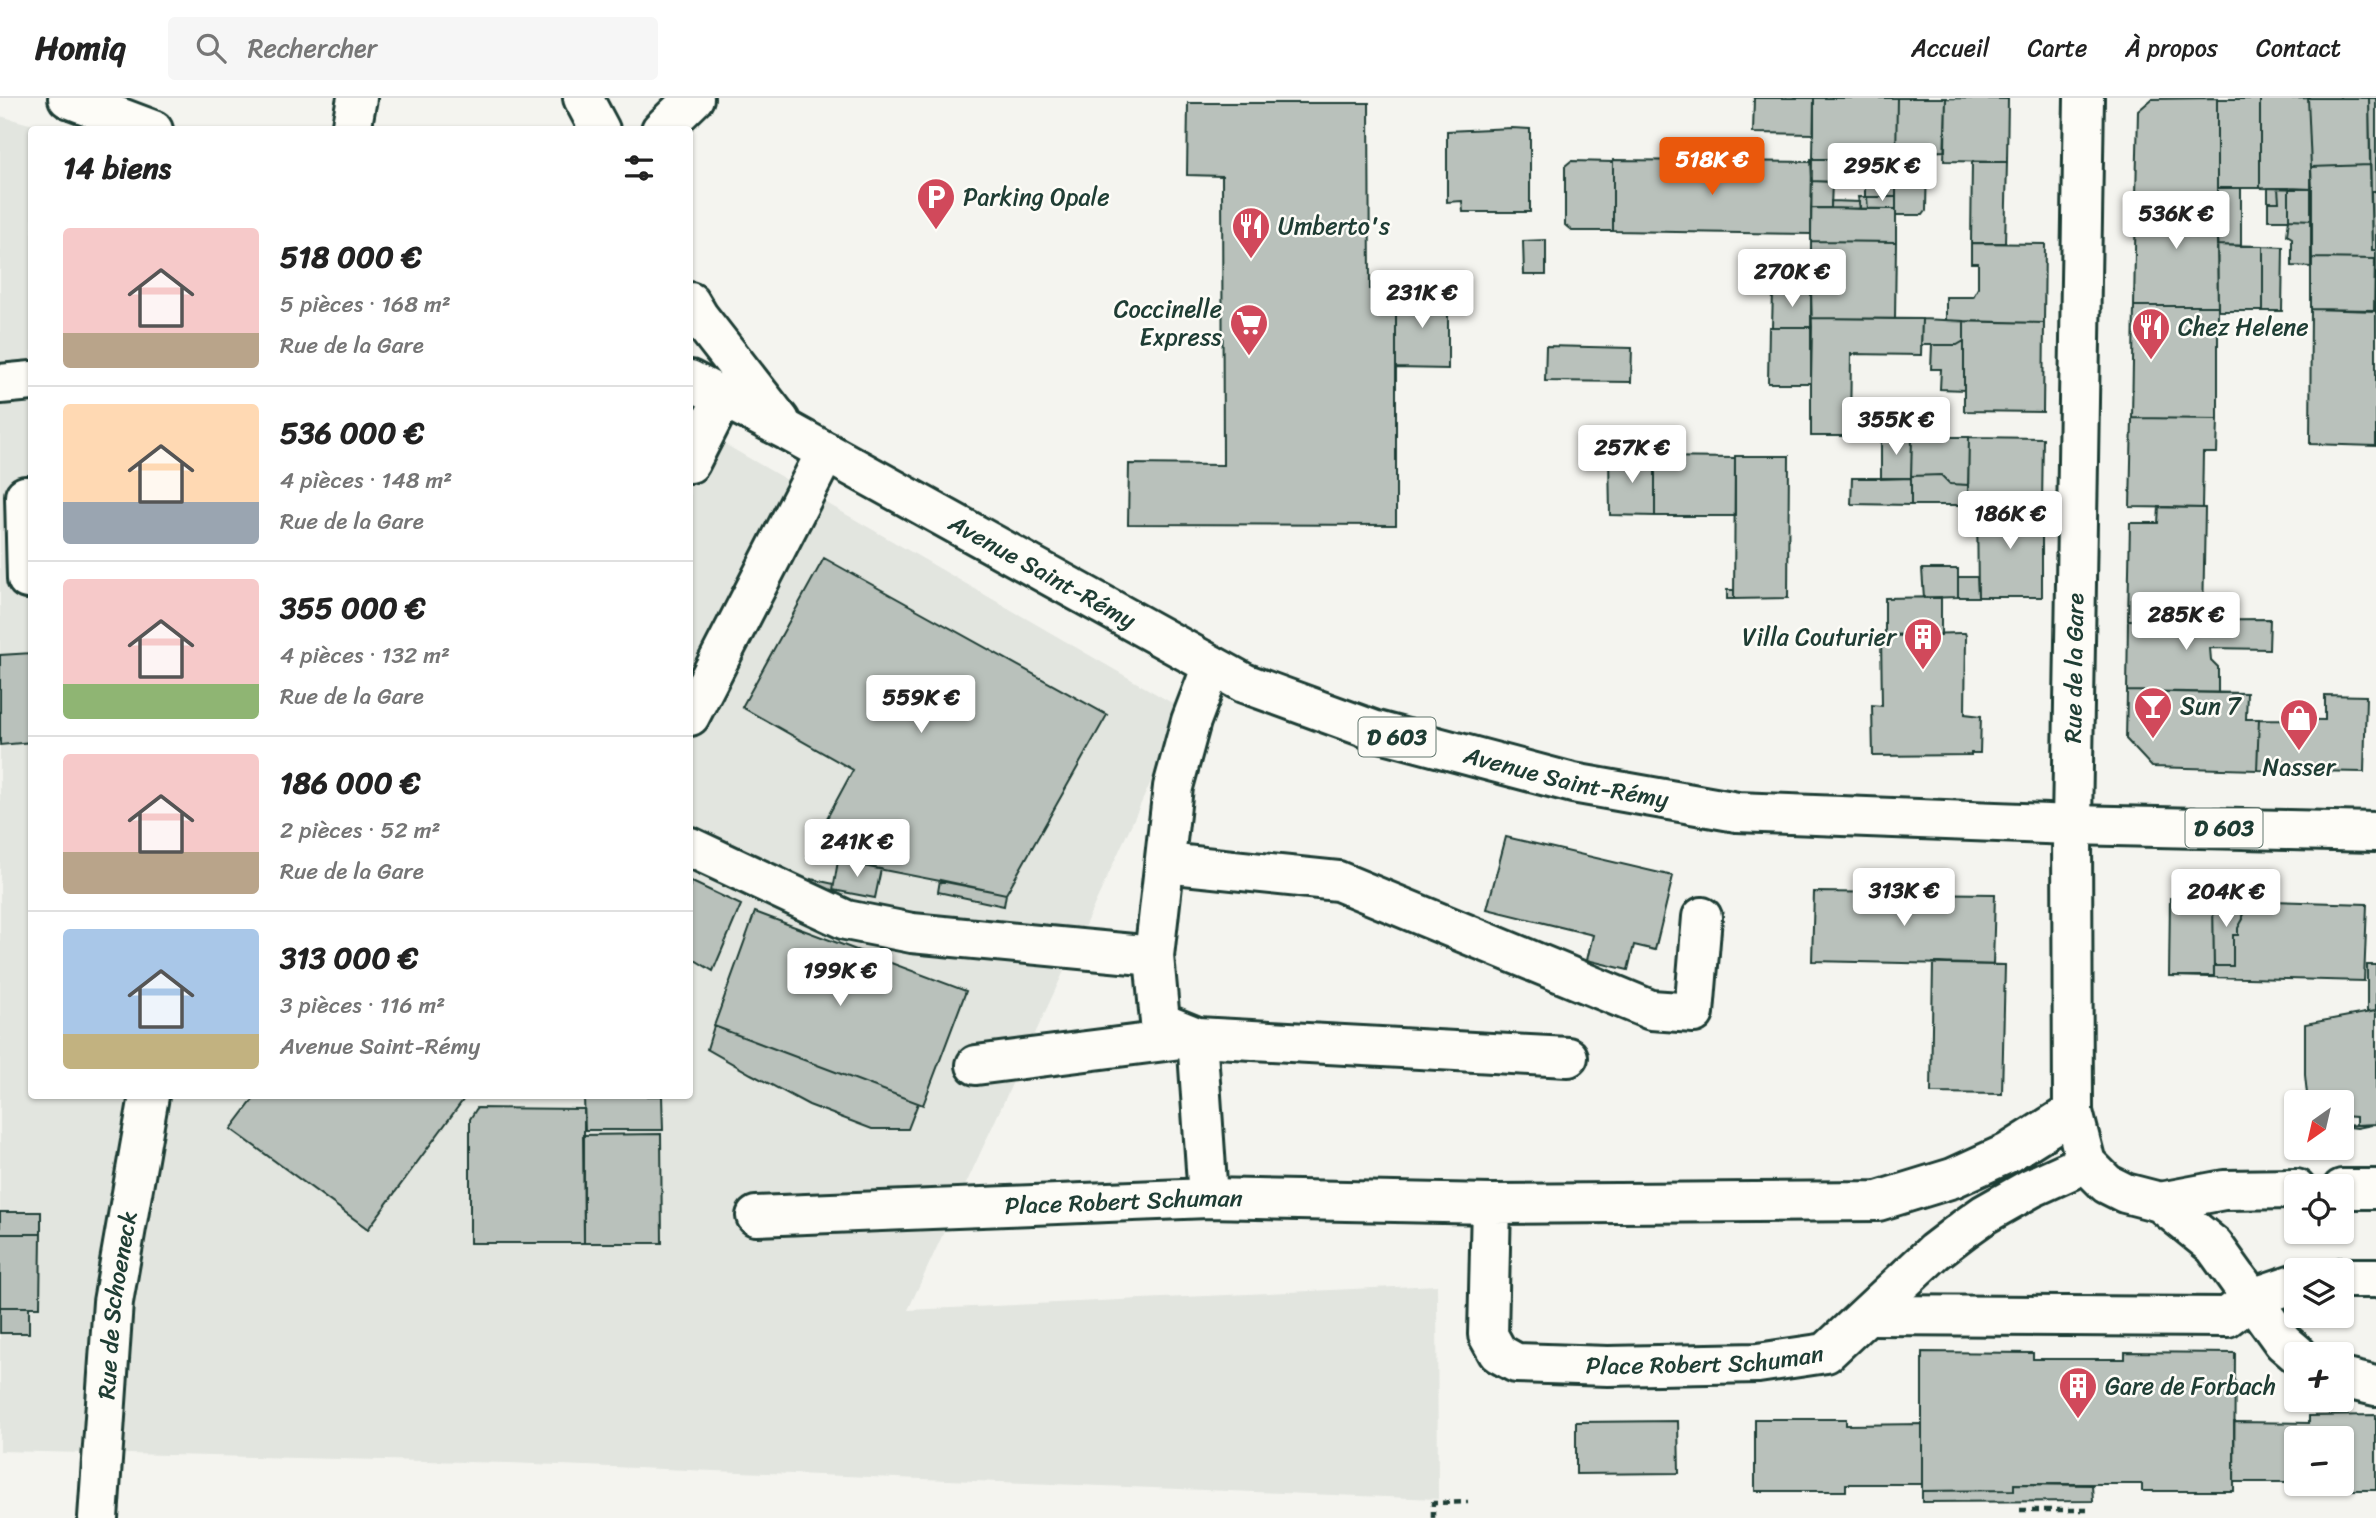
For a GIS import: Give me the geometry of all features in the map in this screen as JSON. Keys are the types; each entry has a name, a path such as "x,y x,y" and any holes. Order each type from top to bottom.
{"main road":[{"path":"68,98 142,126"},
{"path":"352,126 357,98"},
{"path":"583,98 598,126"},
{"path":"665,126 694,98"},
{"name":"Rue de la Gare","path":"2073,1112 2072,825 2084,98"},
{"name":"D 603","path":"693,307 788,431"},
{"path":"0,384 28,381"},
{"name":"D 603","path":"693,382 788,431"},
{"path":"693,457 723,398"},
{"name":"Avenue Saint-Rémy","path":"788,431 1244,683 1373,730 1573,783 1737,812 2072,825 2376,832"},
{"path":"693,710 826,452"},
{"path":"19,567 28,496"},
{"path":"1197,1037 1160,1022 1154,956 1173,787 1191,721 1212,666"},
{"path":"693,848 846,920 912,933 1154,956"},
{"path":"1165,863 1338,881 1651,1010 1694,1013 1702,917"},
{"path":"1197,1037 1208,1199"},
{"path":"976,1065 1197,1037 1568,1057"},
{"name":"Rue de Schoeneck","path":"98,1518 113,1302 148,1099"},
{"path":"2073,1112 2086,1163 2108,1184 2126,1193 2160,1202 2214,1246 2284,1343"},
{"name":"Place Robert Schuman","path":"756,1216 1208,1199 1491,1204 1878,1201 1953,1178 2008,1153 2073,1112"},
{"name":"Place Robert Schuman","path":"1491,1204 1488,1335 1498,1353 1516,1363 1608,1366 1758,1363 1826,1353 1934,1252 1985,1214 2031,1188 2086,1163"},
{"path":"2160,1202 2224,1190 2284,1189"},
{"path":"2354,1189 2376,1189"},
{"path":"2354,1278 2376,1278"},
{"path":"1868,1315 2227,1317 2252,1298 2284,1287"},
{"path":"2354,1381 2376,1386"}],"path":[{"path":"1433,1518 1433,1503 1468,1502"},
{"path":"2020,1510 2087,1510"}],"shaded area":[{"path":"0,116 37,126 28,126 28,1099 693,1099 693,426 1184,710 908,1310 1437,1285 1438,1499 508,1463 0,1451"}],"building":[{"path":"1754,98 1814,98 1814,134 1753,133"},
{"path":"1814,98 1897,98 1896,159 1813,159"},
{"path":"1897,98 1946,98 1945,151 1925,152 1925,159 1896,159"},
{"path":"1946,98 2008,99 2007,162 1944,161"},
{"path":"2217,98 2217,196 2136,196 2138,111 2152,99"},
{"path":"2308,98 2312,189 2260,188 2260,99"},
{"path":"2308,98 2369,98 2370,165 2311,167"},
{"path":"2369,98 2376,98 2376,191 2371,191"},
{"path":"2217,99 2260,99 2260,188 2217,188"},
{"path":"1188,103 1369,103 1370,289 1396,290 1396,525 1128,524 1129,464 1223,465 1222,176 1187,175"},
{"path":"1530,129 1530,212 1463,212 1462,201 1447,202 1447,131"},
{"path":"1811,159 1836,159 1836,182 1812,181"},
{"path":"1865,159 1896,159 1896,197 1867,197 1868,209 1860,209 1858,197 1865,197 1865,180 1854,180 1853,164 1865,164"},
{"path":"1896,159 1927,160 1926,211 1923,215 1896,215"},
{"path":"1613,160 1812,162 1811,234 1613,231"},
{"path":"1571,161 1613,162 1613,231 1572,231 1565,225 1565,166"},
{"path":"1972,162 2007,162 2005,243 1971,243"},
{"path":"2370,165 2372,250 2376,250 2376,311 2375,259 2311,258 2311,167"},
{"path":"1812,181 1832,182 1831,208 1811,208"},
{"path":"2217,188 2241,188 2241,246 2217,245"},
{"path":"2268,188 2278,188 2279,202 2268,202"},
{"path":"2278,188 2289,188 2289,220 2268,220 2268,202 2279,202"},
{"path":"2289,188 2312,189 2312,220 2289,219"},
{"path":"2371,191 2376,191 2376,250 2372,250"},
{"path":"2136,196 2217,196 2218,306 2134,306"},
{"path":"1867,197 1896,197 1896,209 1868,209"},
{"path":"1831,201 1860,202 1860,209 1831,208"},
{"path":"1811,208 1896,209 1896,242 1811,241"},
{"path":"2289,219 2312,220 2312,267 2292,266 2292,238 2287,235"},
{"path":"1546,240 1546,275 1524,275 1523,241"},
{"path":"1811,241 1896,242 1895,319 1811,318"},
{"path":"1971,243 2045,244 2044,323 1946,321 1946,297 1973,297 1978,288 1978,263 1971,263"},
{"path":"2217,245 2263,246 2263,311 2218,311"},
{"path":"2263,246 2283,247 2282,311 2263,311"},
{"path":"1774,254 1811,255 1811,291 1773,292"},
{"path":"2311,258 2375,259 2374,310 2311,309"},
{"path":"1396,290 1448,292 1448,369 1396,368"},
{"path":"1811,291 1812,327 1772,327 1773,292"},
{"path":"2134,306 2218,306 2218,419 2132,418"},
{"path":"2311,309 2376,311 2376,446 2310,444"},
{"path":"1811,318 1922,319 1921,355 1851,354 1850,436 1811,436"},
{"path":"1922,319 1964,321 1964,341 1957,345 1921,345"},
{"path":"1964,321 2044,323 2043,412 1964,411"},
{"path":"1769,327 1812,327 1811,383 1768,383"},
{"path":"1964,341 1964,390 1940,389 1941,369 1931,369 1932,345 1957,345"},
{"path":"1546,346 1632,348 1631,382 1545,381"},
{"path":"2132,418 2218,419 2217,453 2203,453 2202,508 2130,507"},
{"path":"1881,436 1912,437 1911,478 1881,479"},
{"path":"1912,437 1969,437 1968,485 1950,484 1941,475 1911,476"},
{"path":"1969,437 2043,438 2042,506 1968,505"},
{"path":"1609,455 1655,456 1655,516 1610,515"},
{"path":"1735,456 1789,456 1788,598 1734,599"},
{"path":"1655,457 1735,458 1735,516 1655,516"},
{"path":"1941,475 1950,484 1968,485 1968,505 1911,505 1911,476"},
{"path":"1852,478 1911,478 1911,505 1851,504"},
{"path":"1977,505 2042,506 2042,597 1978,597"},
{"path":"2159,507 2205,508 2203,621 2128,620 2130,523 2158,523"},
{"path":"824,558 1107,715 1006,894 807,855 853,770 742,707"},
{"path":"1922,569 1958,569 1958,597 1924,598"},
{"path":"1958,577 1977,577 1978,597 1958,597"},
{"path":"1727,590 1734,590 1734,599 1727,599"},
{"path":"1941,597 1941,635 1885,636 1885,598"},
{"path":"2270,619 2269,649 2210,648 2211,660 2218,667 2218,693 2127,691 2128,620"},
{"name":"Villa Couturier","path":"1965,633 1965,714 1981,716 1980,753 1873,756 1872,705 1882,706 1881,635"},
{"path":"28,653 28,742 0,745 0,655"},
{"path":"2127,691 2247,693 2246,719 2259,719 2257,770 2152,767 2126,739"},
{"path":"2325,695 2366,696 2364,772 2257,770 2259,719 2325,720"},
{"path":"1506,837 1673,876 1655,950 1634,945 1628,970 1587,960 1593,935 1487,909"},
{"path":"838,861 881,869 875,898 833,890"},
{"path":"811,879 834,884 832,896 810,891"},
{"path":"940,880 1006,894 1004,906 938,892"},
{"path":"693,882 741,905 713,971 693,959"},
{"path":"1814,892 1995,894 1993,965 1812,961"},
{"path":"2170,898 2213,898 2214,976 2169,976"},
{"path":"2213,898 2239,898 2238,905 2242,909 2243,919 2238,935 2233,935 2233,966 2214,966"},
{"path":"2239,900 2367,904 2364,981 2169,976 2214,976 2214,966 2233,966 2233,935 2238,935 2243,919"},
{"path":"755,912 966,991 923,1105 714,1026"},
{"path":"1933,963 2005,965 2002,1094 1931,1093"},
{"path":"2367,965 2376,965 2376,1011 2367,1012"},
{"path":"2376,1011 2376,1124 2356,1125 2354,1090 2307,1090 2305,1024"},
{"path":"714,1026 918,1103 908,1129 872,1129 809,1105 707,1049"},
{"path":"254,1099 464,1099 368,1229 231,1129"},
{"path":"584,1099 662,1099 663,1130 585,1130"},
{"path":"477,1108 584,1109 584,1243 470,1243 470,1119"},
{"path":"2356,1125 2372,1125 2354,1128"},
{"path":"661,1134 662,1243 584,1243 583,1135"},
{"path":"0,1212 41,1212 41,1234 0,1234"},
{"path":"0,1234 41,1234 40,1307 0,1307"},
{"path":"0,1307 29,1307 29,1333 0,1333"},
{"name":"Gare de Forbach","path":"1922,1352 2033,1353 2033,1359 2125,1359 2125,1352 2235,1353 2234,1491 2142,1491 2142,1484 2014,1484 2014,1490 1922,1491"},
{"path":"2376,1415 2376,1490 2354,1490 2354,1426 2284,1426 2284,1482 2234,1482 2234,1422 2309,1423 2309,1416"},
{"path":"1755,1419 1846,1419 1846,1425 1922,1424 1922,1484 1846,1484 1846,1491 1755,1491"},
{"path":"1678,1421 1679,1473 1576,1474 1576,1422"},
{"path":"2014,1484 2092,1485 2093,1501 1922,1502 1922,1491 2014,1490"}],"place":[{"name":"Parking Opale","path":"936,231"},
{"name":"Umberto's","path":"1251,260"},
{"name":"Coccinelle Express","path":"1249,357"},
{"name":"Chez Helene","path":"2151,361"},
{"name":"Villa Couturier","path":"1923,671"},
{"name":"Sun 7","path":"2153,740"},
{"name":"Nasser","path":"2299,752"},
{"name":"Gare de Forbach","path":"2078,1420"}]}
